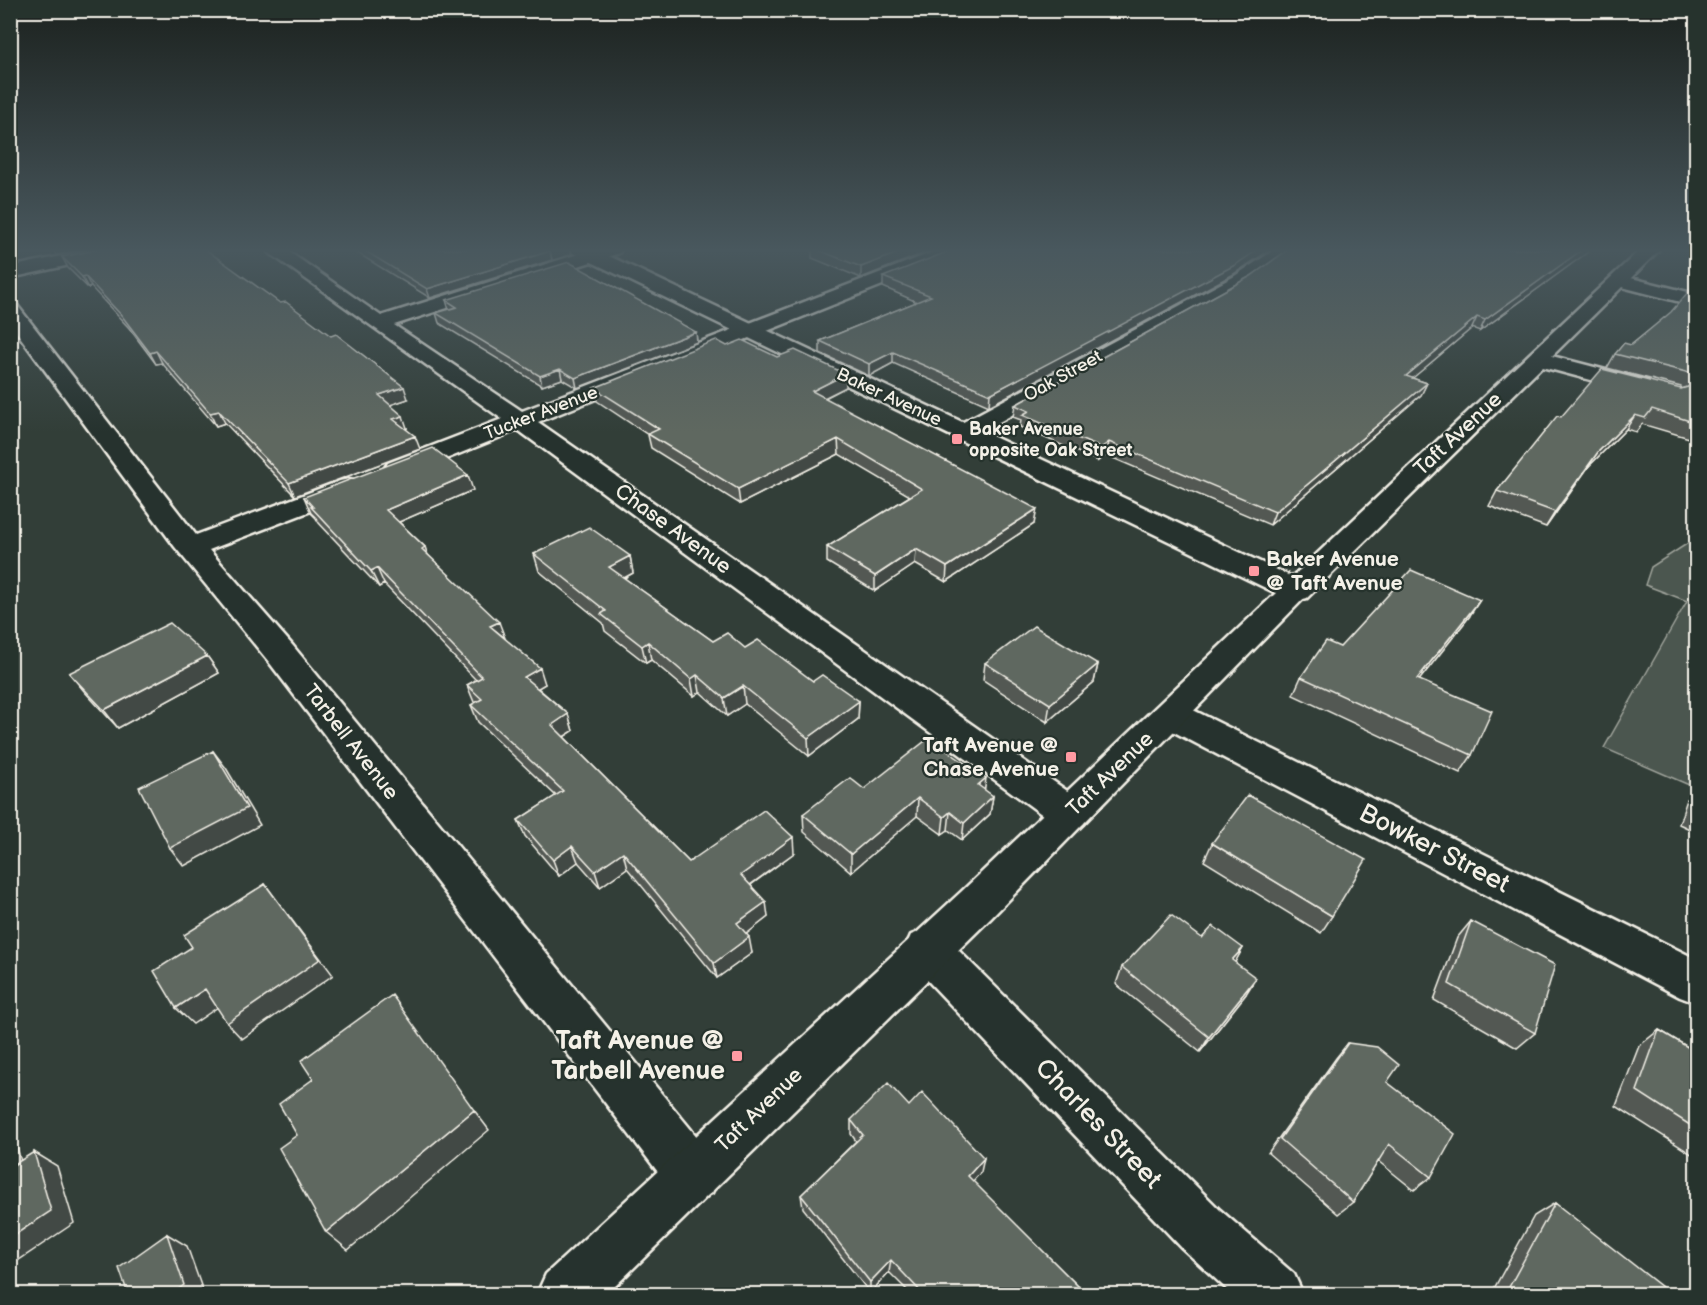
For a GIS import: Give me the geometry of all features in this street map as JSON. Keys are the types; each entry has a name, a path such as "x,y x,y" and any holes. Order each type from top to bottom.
{"street":[{"name":"Tarbell Avenue","path":"11,310 191,547 288,663 693,1173"},
{"name":"Chase Avenue","path":"360,310 521,421 1070,813"},
{"path":"379,323 418,310"},
{"name":"Baker Avenue","path":"711,310 1296,591"},
{"name":"Tucker Avenue","path":"191,547 805,310"},
{"name":"Oak Street","path":"963,432 1187,310"},
{"name":"Taft Avenue","path":"566,1294 927,949 976,905 1425,464 1589,310"},
{"path":"1538,359 1661,391"},
{"name":"Bowker Street","path":"1172,715 1696,982"},
{"name":"Charles Street","path":"927,949 1201,1229 1274,1294"}],"shaded area":[{"path":"1696,538 1696,788 1604,748 1687,601 1645,585 1651,567"}],"building":[{"path":"116,310 296,310 331,336 336,334 404,387 379,395 403,416 393,419 415,436 289,483 219,411 210,413 156,351 150,353"},
{"path":"447,310 656,310 696,332 575,378 560,369 540,376 436,313"},
{"path":"897,310 1150,310 990,394 893,352 869,364 820,341"},
{"path":"1189,310 1499,310 1485,320 1477,317 1406,376 1427,383 1275,512 1109,442 1101,448 1022,415 1029,411 1015,405"},
{"path":"1673,310 1696,310 1696,423 1652,409 1645,418 1635,415 1598,452 1555,512 1497,491 1557,416 1561,417 1602,369 1681,389 1691,386 1695,380 1690,373 1615,354 1624,343 1631,345"},
{"path":"716,340 727,346 742,340 777,357 795,350 846,374 812,391 1037,509 947,567 916,549 875,576 827,547 922,489 838,439 738,489 648,434 659,429 594,388"},
{"path":"433,448 468,475 386,510 425,547 422,549 499,622 490,626 540,668 524,677 568,714 552,725 689,862 764,810 793,837 741,875 766,902 737,923 749,937 714,963 623,852 595,871 572,846 553,860 518,820 563,791 471,705 482,699 467,685 482,677 377,568 371,571 304,497"},
{"path":"589,527 630,556 609,567 713,641 727,633 745,648 758,640 813,681 822,675 859,701 808,738 743,686 724,698 697,675 691,679 648,642 642,646 601,614 606,611 534,554"},
{"path":"1411,570 1480,600 1417,679 1492,711 1472,755 1301,677 1326,641 1340,647"},
{"path":"170,623 207,656 104,710 69,673"},
{"path":"1034,626 1098,664 1050,704 985,663"},
{"path":"929,738 986,778 978,785 993,796 964,823 950,812 944,817 918,798 851,854 803,814 850,778 864,789"},
{"path":"213,751 247,808 170,848 139,787"},
{"path":"1248,795 1366,860 1332,916 1212,843"},
{"path":"265,884 320,959 227,1023 205,989 176,1008 154,971 192,947 184,935"},
{"path":"1171,915 1202,938 1213,926 1243,948 1232,960 1256,978 1209,1037 1122,967"},
{"path":"1471,921 1555,965 1535,1033 1449,984"},
{"path":"392,995 474,1110 326,1232 279,1148 297,1135 279,1104 313,1079 301,1061"},
{"path":"1659,1030 1696,1052 1696,1129 1637,1091"},
{"path":"1348,1043 1377,1047 1399,1065 1387,1082 1455,1134 1431,1177 1389,1144 1353,1202 1280,1139"},
{"path":"888,1083 909,1106 922,1092 984,1158 968,1176 1086,1294 923,1294 891,1260 870,1282 801,1195 863,1135 851,1120"},
{"path":"34,1152 51,1211 10,1238 10,1167"},
{"path":"1555,1203 1662,1287 1658,1294 1515,1294 1508,1289"},
{"path":"167,1234 184,1285 172,1294 128,1294 119,1268"}],"place":[{"name":"Baker Avenue opposite Oak Street","path":"957,439"},
{"name":"Baker Avenue @ Taft Avenue","path":"1254,571"},
{"name":"Taft Avenue @ Chase Avenue","path":"1071,757"},
{"name":"Taft Avenue @ Tarbell Avenue","path":"737,1056"}]}
